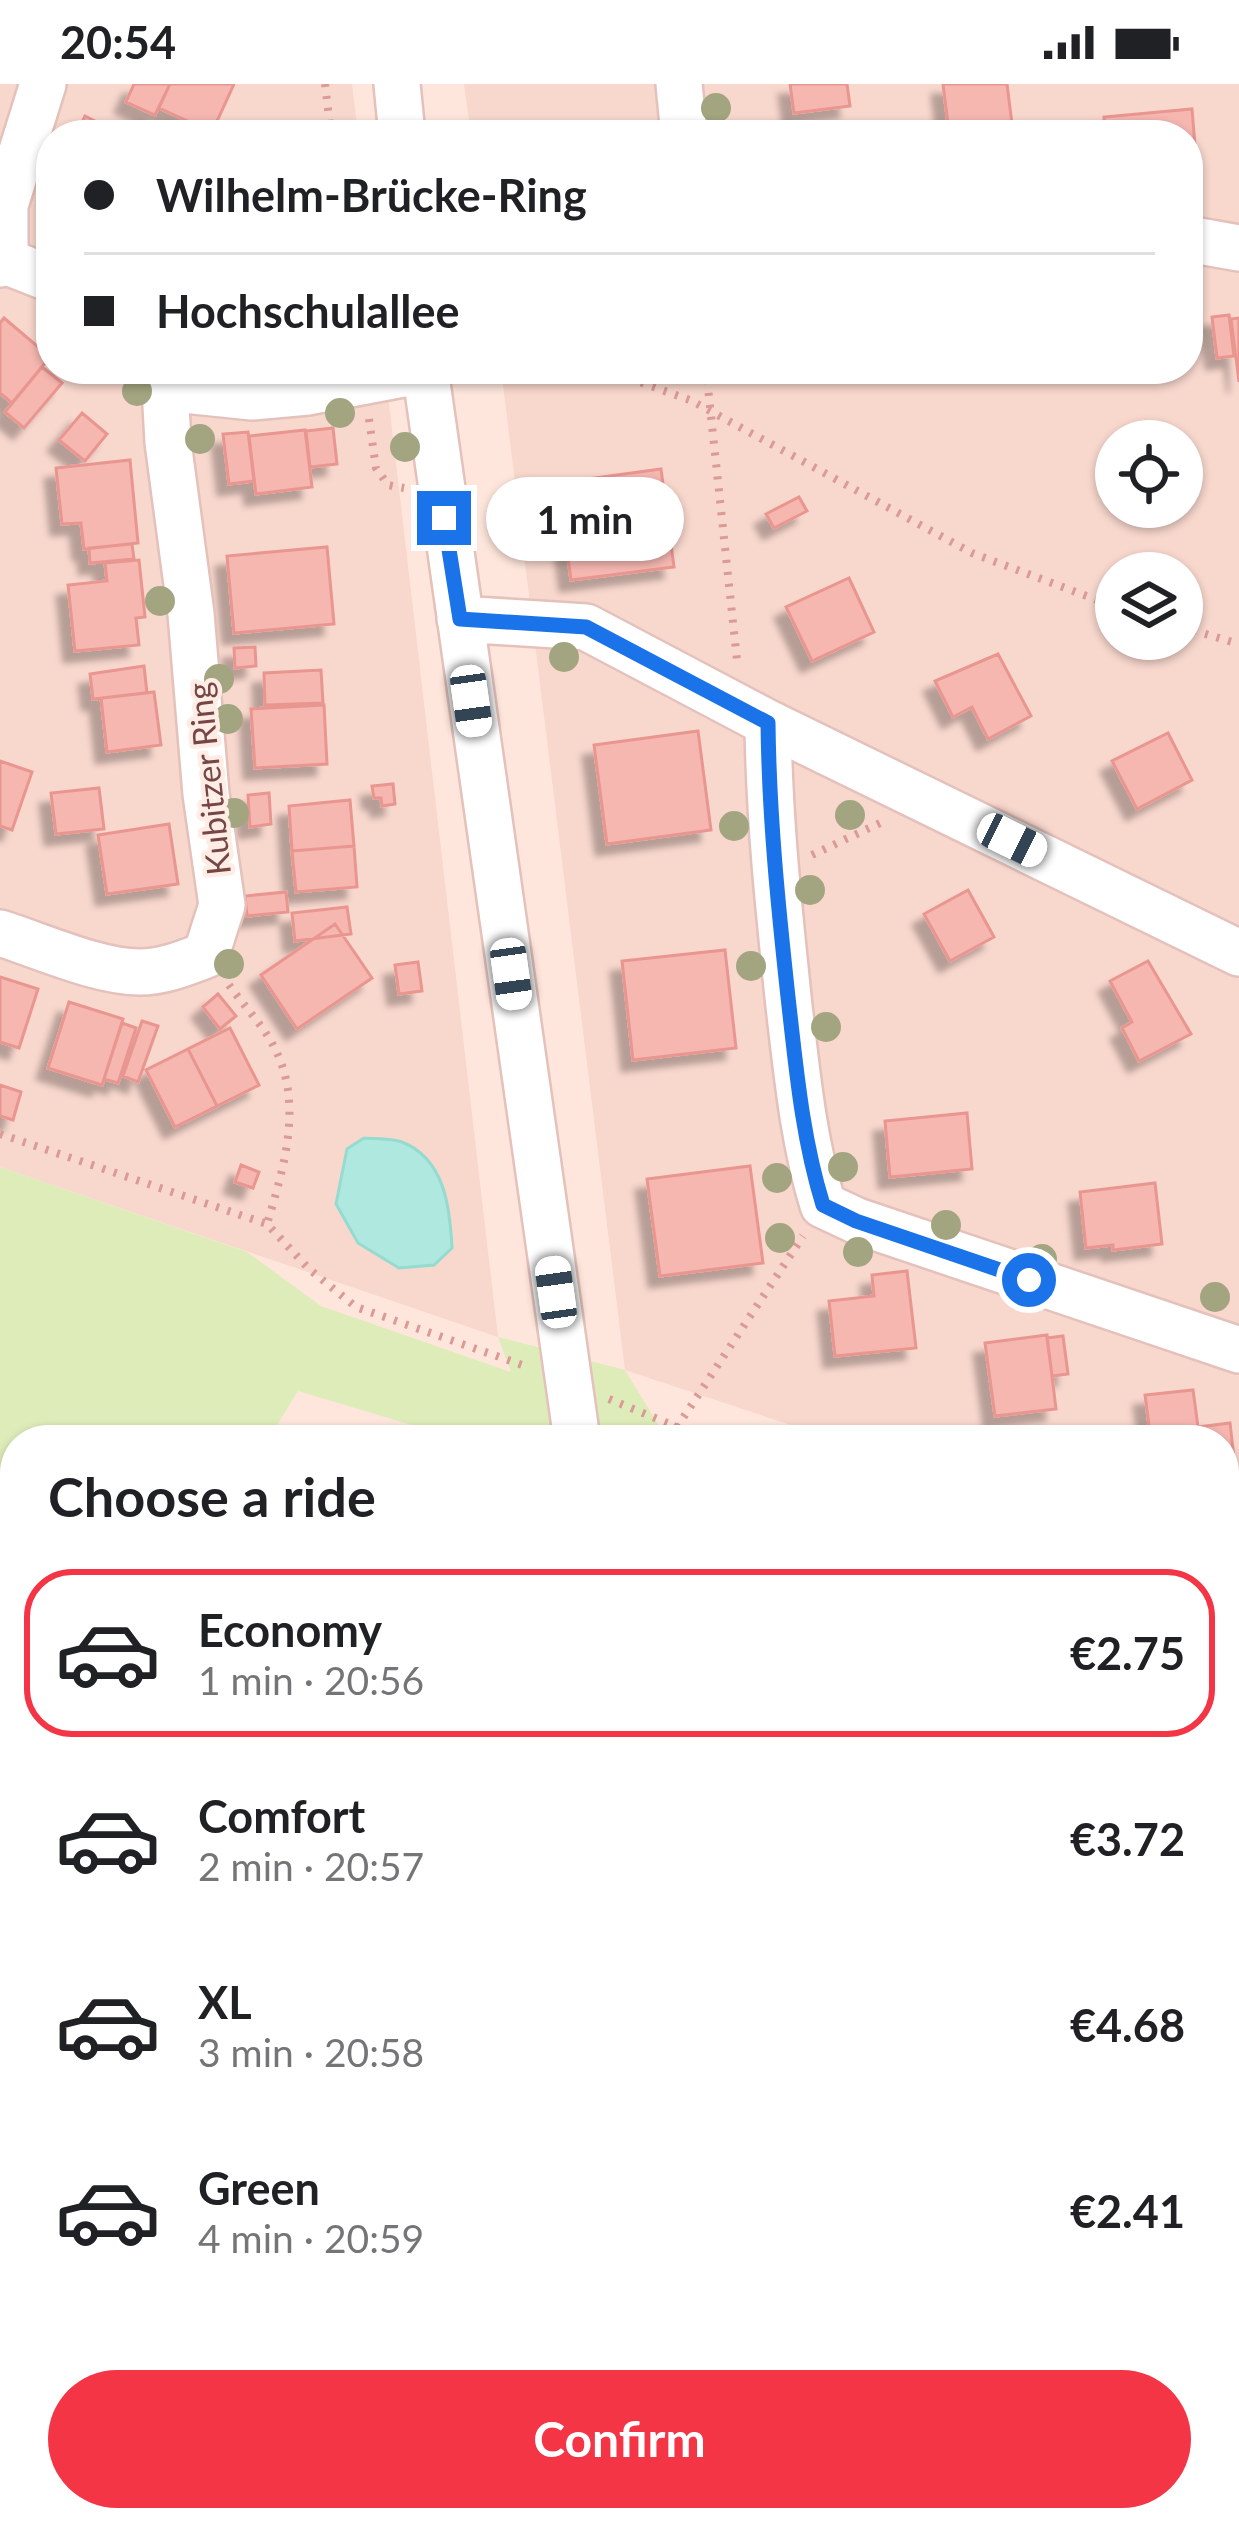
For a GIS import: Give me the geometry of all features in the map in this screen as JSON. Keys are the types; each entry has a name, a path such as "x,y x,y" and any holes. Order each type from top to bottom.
{"street":[{"path":"36,274 3,263 5,205 43,84"},
{"path":"397,84 401,120"},
{"path":"680,84 683,120"},
{"path":"1203,242 1239,248"},
{"name":"Kubitzer Ring","path":"162,384 222,905 206,955"},
{"name":"Kubitzer Ring","path":"190,384 252,397 346,384"},
{"path":"438,384 444,518 575,1425"},
{"path":"460,619 586,627 768,723 1239,953"},
{"path":"768,723 773,861 800,1101 810,1163 823,1205 856,1221 1239,1350"},
{"path":"0,933 118,970 142,973 206,955"}],"path":[{"path":"325,84 330,120"},
{"path":"366,384 381,477 388,485 420,489 426,517 444,518"},
{"path":"643,384 711,407 972,553 1095,599"},
{"path":"708,384 738,670 724,700"},
{"path":"1203,633 1239,644"},
{"path":"773,861 811,855 914,807 919,796"},
{"path":"206,955 274,1045 283,1069 291,1120 289,1141 267,1224"},
{"path":"0,1134 267,1224 309,1269 356,1307 674,1425"},
{"path":"678,1425 823,1205"}],"shaded area":[{"path":"0,84 352,84 356,120 36,120 36,384 387,384 498,1337 0,1167"},
{"path":"464,84 1239,84 1239,1425 791,1425 625,1370 503,384 1203,384 1203,120 469,120"}],"green space":[{"path":"0,1167 247,1252 321,1306 511,1372 498,1337 625,1370 659,1425 412,1425 298,1391 277,1425 0,1425"}],"water":[{"path":"364,1138 402,1142 428,1160 436,1172 447,1201 452,1248 434,1265 399,1268 358,1243 336,1204 347,1149"}],"building":[{"path":"134,84 170,84 155,115 126,102"},
{"path":"170,84 234,84 218,120 186,120 159,108"},
{"path":"790,84 847,84 850,106 794,113"},
{"path":"943,84 1007,84 1012,120 948,120"},
{"path":"1192,109 1193,120 1104,120"},
{"path":"1229,315 1234,356 1217,358 1212,317"},
{"path":"4,318 36,345 36,374 12,403 0,393 0,323"},
{"path":"1239,318 1239,382 1231,319"},
{"path":"36,374 36,384 61,384 24,428 5,412"},
{"path":"82,413 107,434 85,461 59,440"},
{"path":"333,428 337,464 310,467 306,431"},
{"path":"305,430 312,487 256,494 249,436"},
{"path":"248,432 254,481 229,484 223,434"},
{"path":"130,460 138,543 84,549 81,523 62,524 56,468"},
{"path":"661,469 674,567 571,580 558,483"},
{"path":"799,497 807,511 774,528 766,514"},
{"path":"132,544 134,559 90,563 89,548"},
{"path":"327,547 334,624 234,633 227,556"},
{"path":"139,560 145,617 136,618 139,645 75,651 68,585 107,581 105,563"},
{"path":"849,578 874,632 812,661 786,607"},
{"path":"255,647 256,666 235,668 234,648"},
{"path":"998,654 1031,716 988,739 972,707 953,717 935,681"},
{"path":"144,666 147,693 93,699 90,674"},
{"path":"321,670 323,703 265,705 264,673"},
{"path":"154,692 161,745 107,752 101,698"},
{"path":"324,705 327,764 255,768 251,709"},
{"path":"698,731 711,830 607,844 594,745"},
{"path":"1168,733 1192,780 1137,809 1112,761"},
{"path":"0,761 32,772 12,830 0,826"},
{"path":"393,784 395,804 382,806 372,786"},
{"path":"99,788 104,829 56,834 51,793"},
{"path":"269,793 271,824 250,827 248,795"},
{"path":"350,800 354,846 292,851 289,806"},
{"path":"169,824 178,884 107,894 98,835"},
{"path":"354,846 357,887 296,892 292,851"},
{"path":"968,890 994,937 950,961 924,914"},
{"path":"286,892 288,912 247,916 245,896"},
{"path":"347,907 351,934 295,941 292,913"},
{"path":"335,924 372,978 297,1029 261,975"},
{"path":"725,950 736,1048 633,1060 622,961"},
{"path":"1148,961 1191,1034 1139,1061 1122,1028 1132,1022 1110,981"},
{"path":"418,962 422,991 399,994 395,965"},
{"path":"0,977 38,989 19,1048 0,1042"},
{"path":"218,994 236,1016 220,1029 203,1007"},
{"path":"69,1002 123,1019 102,1085 48,1068"},
{"path":"142,1021 158,1026 138,1082 123,1076"},
{"path":"122,1023 136,1028 118,1083 104,1079"},
{"path":"230,1028 259,1085 217,1106 188,1049"},
{"path":"188,1049 217,1106 175,1127 146,1070"},
{"path":"0,1085 21,1092 13,1120 0,1116"},
{"path":"967,1113 972,1169 890,1177 885,1121"},
{"path":"241,1165 259,1172 253,1188 235,1182"},
{"path":"750,1166 763,1263 660,1276 647,1179"},
{"path":"1155,1183 1162,1244 1086,1248 1080,1192"},
{"path":"907,1271 916,1348 835,1356 829,1301 874,1296 872,1275"},
{"path":"1047,1335 1056,1409 995,1416 985,1343"},
{"path":"1063,1336 1068,1374 1052,1376 1047,1338"},
{"path":"1193,1390 1198,1425 1149,1425 1145,1395"}],"route":[{"path":"444,518 460,619 586,627 768,723 773,861 810,1163 823,1205 856,1221 1029,1280"}]}
